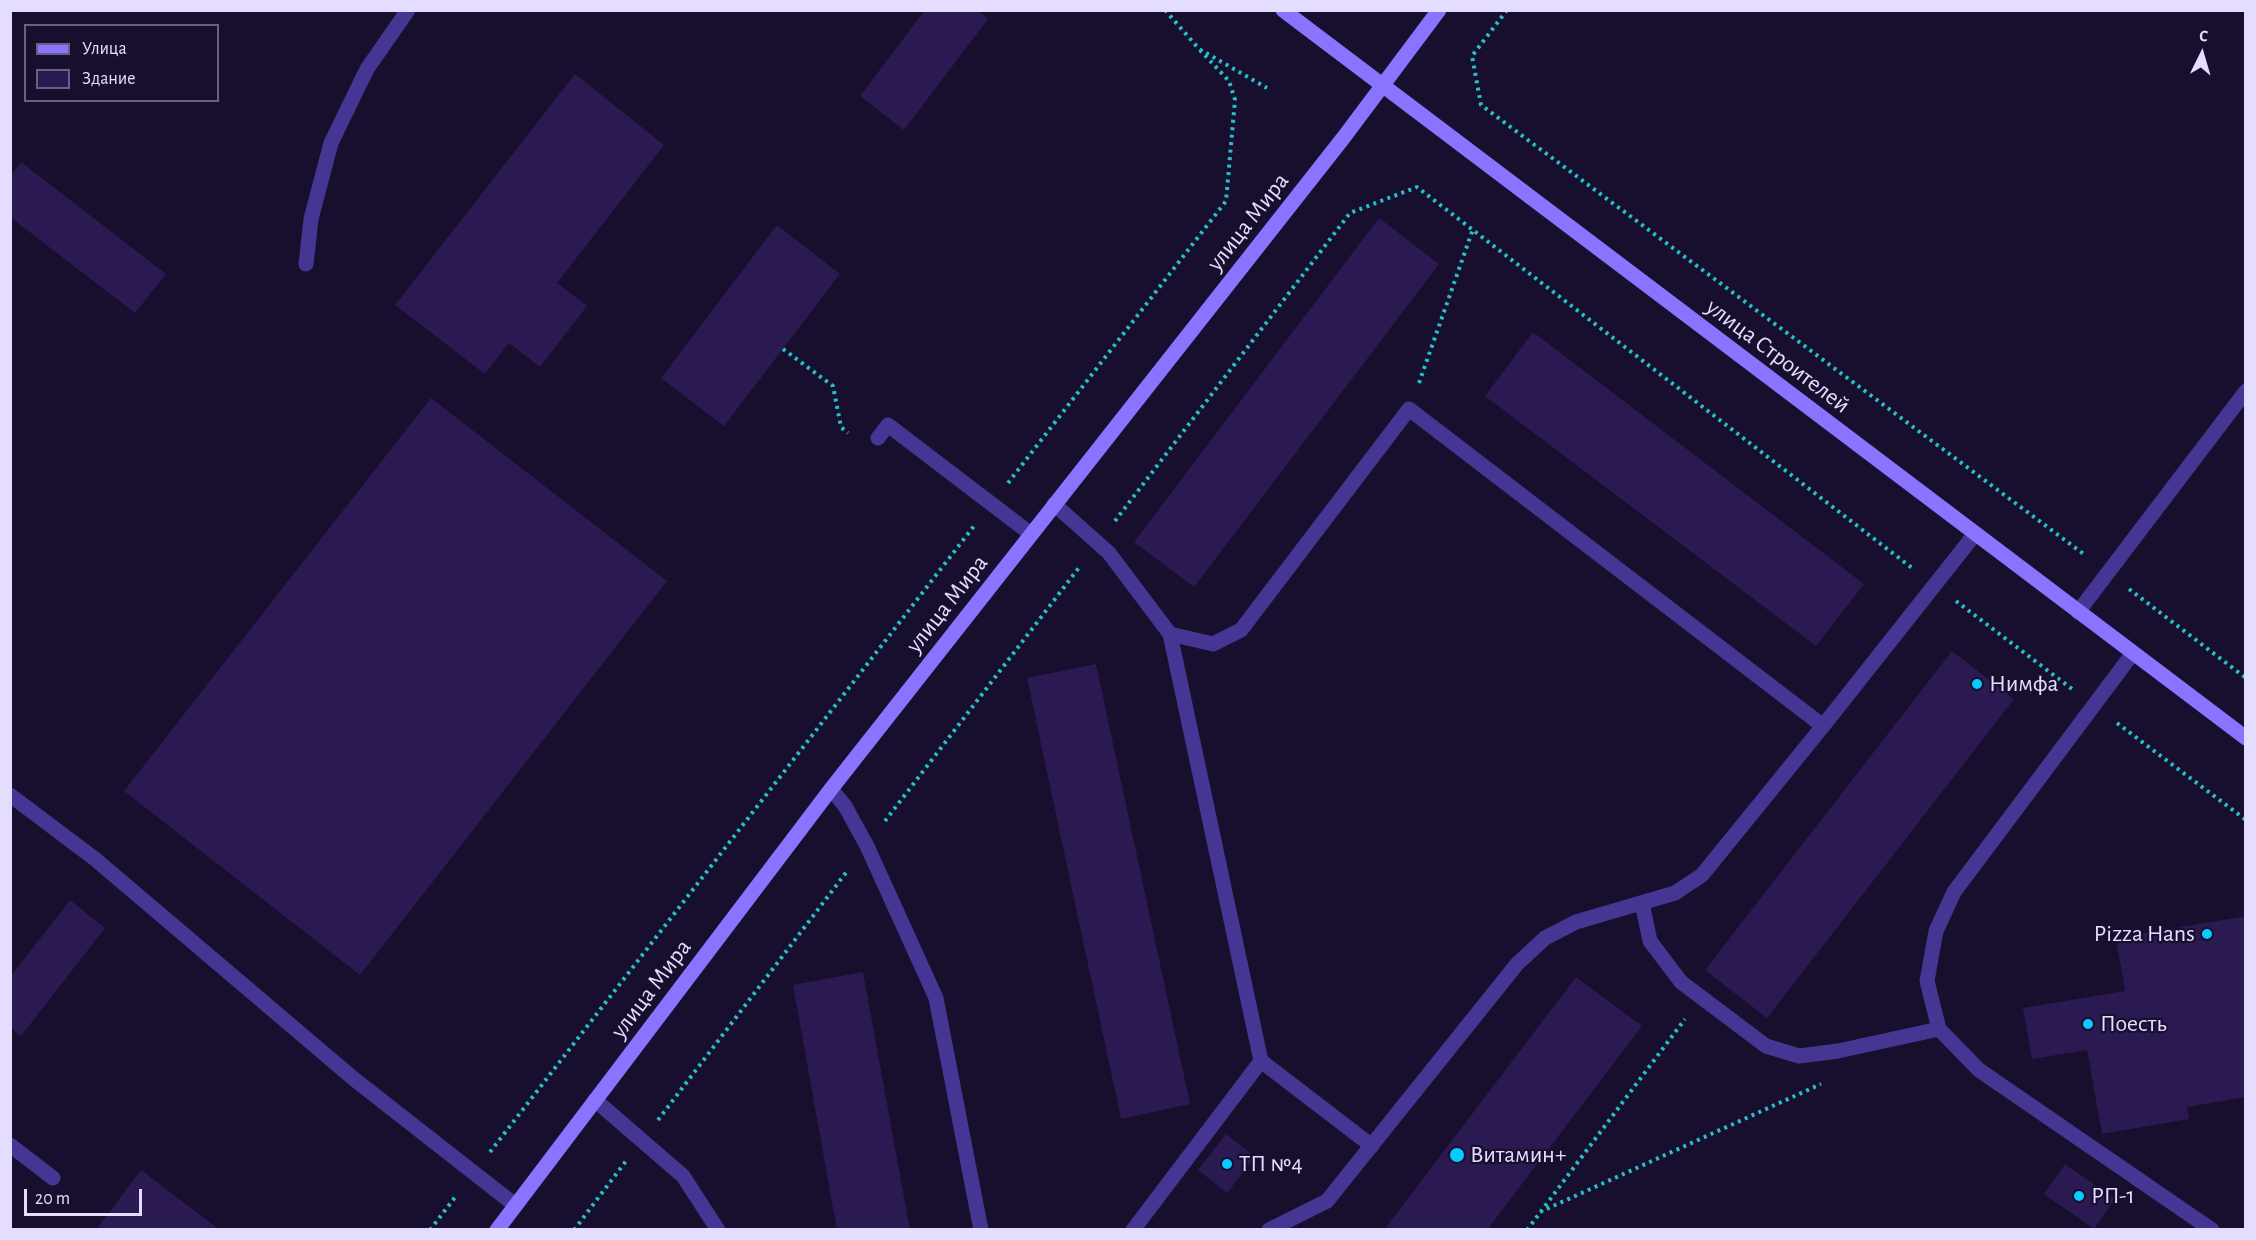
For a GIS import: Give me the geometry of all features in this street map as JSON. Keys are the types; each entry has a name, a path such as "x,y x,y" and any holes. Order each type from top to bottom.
{"main road":[{"name":"улица Строителей","path":"1283,10 2246,738"},
{"name":"улица Мира","path":"497,1230 831,789 1383,86 1439,10"}],"lane":[{"path":"306,264 311,219 331,143 367,69 408,10"},
{"path":"2078,612 2246,391"},
{"path":"1170,634 1213,644 1241,630 1409,410 1824,726"},
{"path":"878,438 888,425 1031,534"},
{"path":"1054,504 1109,553 1170,634 1261,1061 1372,1146"},
{"path":"1269,1230 1327,1202 1517,964 1545,938 1576,922 1675,893 1702,875 1824,726 1975,534"},
{"path":"2133,653 1954,892 1936,931 1927,981 1940,1029 1979,1070 2212,1230"},
{"path":"831,789 845,806 867,846 936,998 981,1230"},
{"path":"10,795 95,860 354,1079 515,1205"},
{"path":"1642,903 1650,941 1681,982 1766,1046 1799,1056 1838,1051 1940,1029"},
{"path":"1133,1230 1261,1061"},
{"path":"595,1100 683,1176 718,1230"},
{"path":"10,1145 53,1178"}],"path":[{"path":"430,1230 1226,201 1235,100 1229,81 1165,10"},
{"path":"1507,10 1472,56 1480,105 2246,678"},
{"path":"1199,49 1268,88"},
{"path":"574,1230 1350,213 1417,187 1935,585 2246,820"},
{"path":"1409,410 1473,229"},
{"path":"783,349 833,386 841,427 848,432"},
{"path":"1527,1230 1701,997"},
{"path":"1540,1212 1832,1079"}],"building":[{"path":"925,10 978,10 988,19 904,130 860,96"},
{"path":"575,74 664,145 557,283 587,306 540,367 509,343 485,374 395,305"},
{"path":"21,162 166,274 135,313 10,217 10,176"},
{"path":"1379,218 1439,264 1194,587 1134,542"},
{"path":"777,225 840,274 724,426 661,378"},
{"path":"1533,332 1864,584 1816,646 1485,396"},
{"path":"431,398 667,581 360,975 124,791"},
{"path":"1952,651 2014,699 1767,1018 1705,970"},
{"path":"1096,664 1190,1104 1121,1119 1027,678"},
{"path":"70,900 105,928 21,1036 10,1028 10,977"},
{"path":"2246,916 2246,1097 2187,1107 2189,1119 2102,1134 2087,1050 2032,1059 2023,1008 2125,991 2116,938"},
{"path":"863,972 910,1230 837,1230 793,985"},
{"path":"1576,977 1642,1026 1487,1230 1384,1230"},
{"name":"ТП №4","path":"1226,1134 1255,1157 1227,1193 1198,1170"},
{"name":"РП-1","path":"2065,1164 2115,1199 2094,1229 2044,1194"},
{"path":"141,1170 216,1227 213,1230 96,1230"}],"place":[{"name":"Нимфа","path":"1977,684"},
{"name":"Pizza Hans","path":"2207,934"},
{"name":"Поесть","path":"2088,1024"},
{"name":"Витамин+","path":"1457,1155"},
{"name":"ТП №4","path":"1227,1164"},
{"name":"РП-1","path":"2079,1196"}]}
